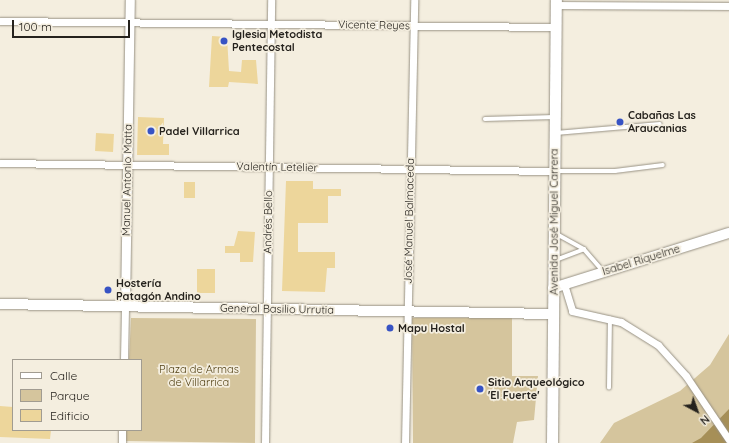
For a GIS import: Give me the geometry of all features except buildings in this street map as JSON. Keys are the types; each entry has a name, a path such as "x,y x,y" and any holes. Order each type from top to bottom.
{"main road":[{"name":"Avenida José Miguel Carrera","path":"552,443 556,3"},
{"name":"Isabel Riquelme","path":"553,288 729,233"},
{"name":"General Basilio Urrutia","path":"0,304 553,314"}],"street":[{"name":"Manuel Antonio Matta","path":"124,359 130,0"},
{"name":"Andrés Bello","path":"265,443 271,0"},
{"name":"José Manuel Balmaceda","path":"405,443 414,0"},
{"path":"556,3 686,3 729,6"},
{"name":"Vicente Reyes","path":"0,21 555,27"},
{"name":"Valentín Letelier","path":"0,163 554,171"},
{"path":"564,284 572,311 610,319 650,338 686,376 729,440"},
{"path":"122,431 122,443"}],"lane":[{"path":"486,118 555,117"},
{"path":"555,133 660,124"},
{"path":"554,171 615,170 663,165"},
{"path":"554,230 561,239 584,249 603,272"},
{"path":"554,262 584,249"},
{"path":"609,388 610,319"}],"green space":[{"name":"Plaza de Armas de Villarrica","path":"131,318 256,319 255,443 125,441 126,431 142,431 142,359 129,359"},
{"path":"412,318 512,318 512,376 538,376 534,420 517,422 513,443 413,443"},
{"path":"729,334 729,443 600,443 614,423 680,391 710,365"}],"shaded area":[{"path":"729,409 729,443 692,443 701,438"}],"place":[{"name":"Iglesia Metodista Pentecostal","path":"224,41"},
{"name":"Cabañas Las Araucanias","path":"620,122"},
{"name":"Padel Villarrica","path":"151,131"},
{"name":"Hostería Patagón Andino","path":"108,290"},
{"name":"Mapu Hostal","path":"390,328"},
{"name":"Sitio Arqueológico 'El Fuerte'","path":"480,389"}]}
